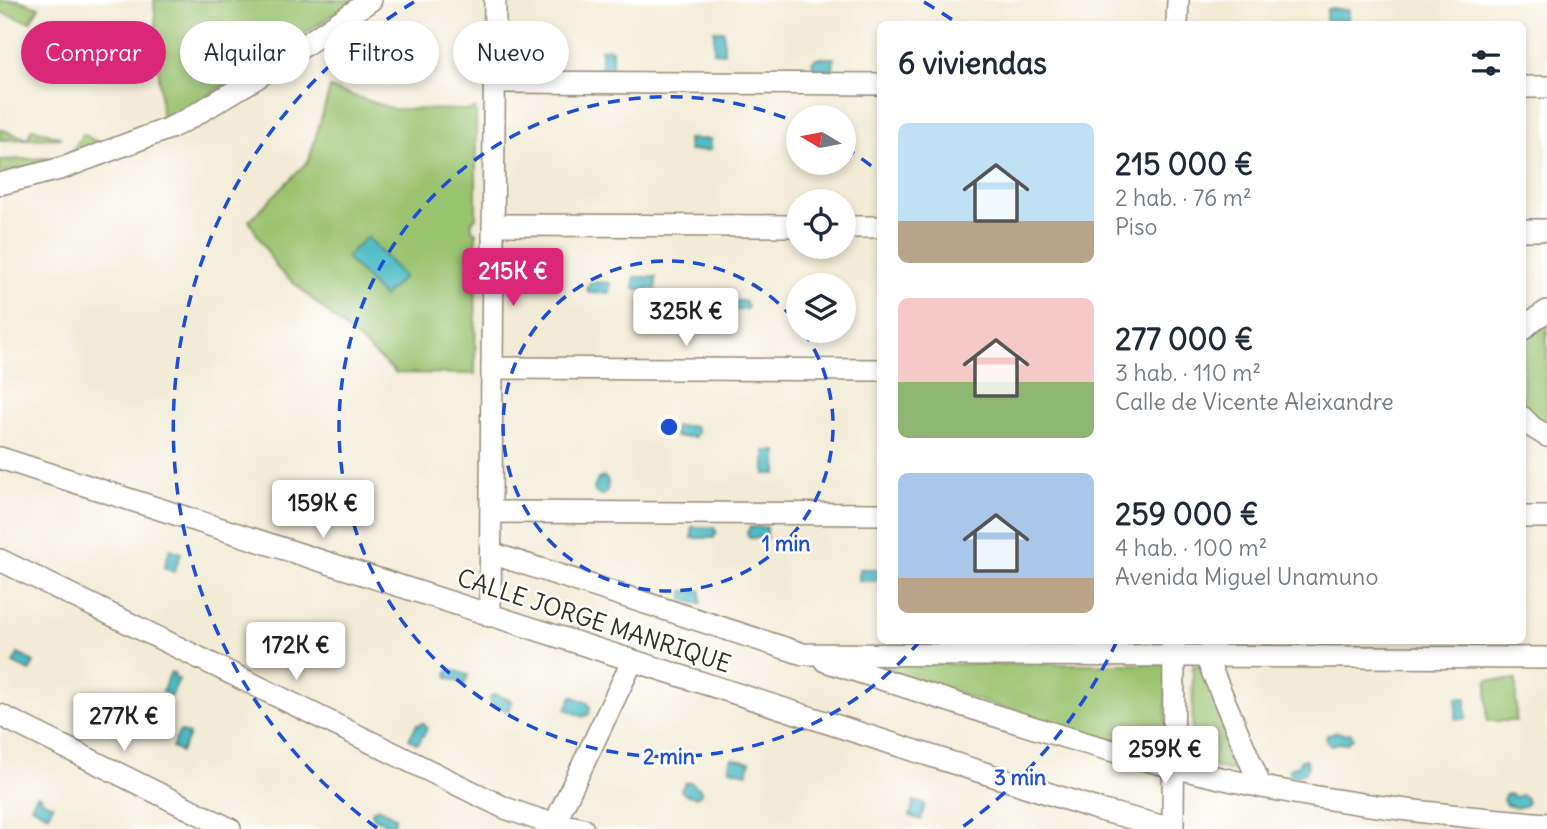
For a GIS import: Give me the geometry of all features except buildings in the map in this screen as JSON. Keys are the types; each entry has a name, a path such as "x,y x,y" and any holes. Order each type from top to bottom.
{"street":[{"path":"0,184 71,165 170,128 255,79 371,0"},
{"path":"495,0 495,21"},
{"path":"1177,21 1178,0"},
{"path":"1190,0 1190,21"},
{"path":"569,82 877,84"},
{"path":"490,616 494,84"},
{"path":"1526,87 1547,88"},
{"path":"493,225 786,226"},
{"path":"856,227 877,227"},
{"path":"1526,230 1547,230"},
{"path":"1526,326 1547,311"},
{"path":"492,368 877,370"},
{"path":"1526,421 1547,436"},
{"name":"CALLE JORGE MANRIQUE","path":"0,458 632,662 1102,819 1173,829"},
{"path":"491,512 877,514"},
{"path":"1526,516 1547,517"},
{"path":"491,554 1083,742 1180,768 1261,787 1387,808 1547,824"},
{"path":"0,560 505,808 554,826 583,829"},
{"path":"803,654 1186,650 1547,658"},
{"path":"1173,829 1180,768 1186,650"},
{"path":"1186,650 1261,787"},
{"path":"554,826 632,662"},
{"path":"0,715 230,829"},
{"path":"1180,768 1187,829"}],"green space":[{"path":"0,0 18,0 39,7 31,21 0,12"},
{"path":"154,0 355,0 310,30 310,21 180,21 180,84 228,84 162,122 160,84 166,84 166,21 155,21"},
{"path":"330,88 393,109 476,109 476,218 472,221 472,230 476,233 475,374 396,373 277,268 249,221 309,160"},
{"path":"32,128 62,138 0,140 0,129 28,139"},
{"path":"83,134 102,145 69,158 0,173 0,160 56,158 73,149"},
{"path":"1547,320 1547,426 1532,416 1526,407 1526,340 1531,332"},
{"path":"867,664 1166,664 1166,758 869,667"},
{"path":"1202,665 1247,774 1192,762 1193,666"},
{"path":"1487,680 1516,680 1516,721 1487,721"}],"water":[{"path":"1327,9 1349,10 1348,21 1326,20"},
{"path":"714,31 724,31 724,53 714,52"},
{"path":"601,50 612,50 612,70 601,70"},
{"path":"816,58 834,58 833,71 814,69 812,62"},
{"path":"688,139 711,139 711,150 689,151"},
{"path":"367,237 404,277 383,297 346,257"},
{"path":"634,277 656,277 656,289 634,289"},
{"path":"590,282 610,283 609,293 589,293 587,288"},
{"path":"724,301 745,301 748,307 745,310 724,310"},
{"path":"642,302 663,302 663,314 641,313"},
{"path":"675,426 695,426 698,433 695,437 675,437"},
{"path":"765,451 777,451 777,474 765,474"},
{"path":"604,477 608,481 607,491 604,495 599,495 594,488 598,479"},
{"path":"692,527 714,527 717,534 714,538 692,538"},
{"path":"750,527 767,527 767,538 750,538 747,533"},
{"path":"170,549 181,553 174,572 164,568"},
{"path":"859,569 877,569 877,581 859,581"},
{"path":"683,591 701,591 701,604 683,600"},
{"path":"312,639 328,647 324,656 308,648 307,642"},
{"path":"18,654 34,662 30,671 13,663"},
{"path":"451,669 468,675 465,684 448,678 447,672"},
{"path":"171,672 179,679 171,696 162,691"},
{"path":"495,694 512,701 508,711 491,703 490,697"},
{"path":"572,696 588,703 589,714 583,717 566,709"},
{"path":"1457,698 1466,698 1466,719 1456,719"},
{"path":"424,723 427,729 418,744 409,739 417,724"},
{"path":"180,731 189,735 181,752 172,747"},
{"path":"1335,732 1351,733 1353,738 1346,744 1329,744 1326,741 1327,735"},
{"path":"732,758 750,762 747,773 730,769"},
{"path":"1304,759 1308,765 1306,771 1301,775 1290,774 1291,768"},
{"path":"691,782 701,790 701,794 696,797 684,794 681,790 685,783"},
{"path":"37,795 42,797 41,800 53,805 48,815 31,806"},
{"path":"1505,795 1515,797 1525,796 1526,805 1517,808 1506,805 1503,800"},
{"path":"914,801 925,804 921,820 910,816"},
{"path":"378,808 395,817 391,826 373,817 372,811"}]}
